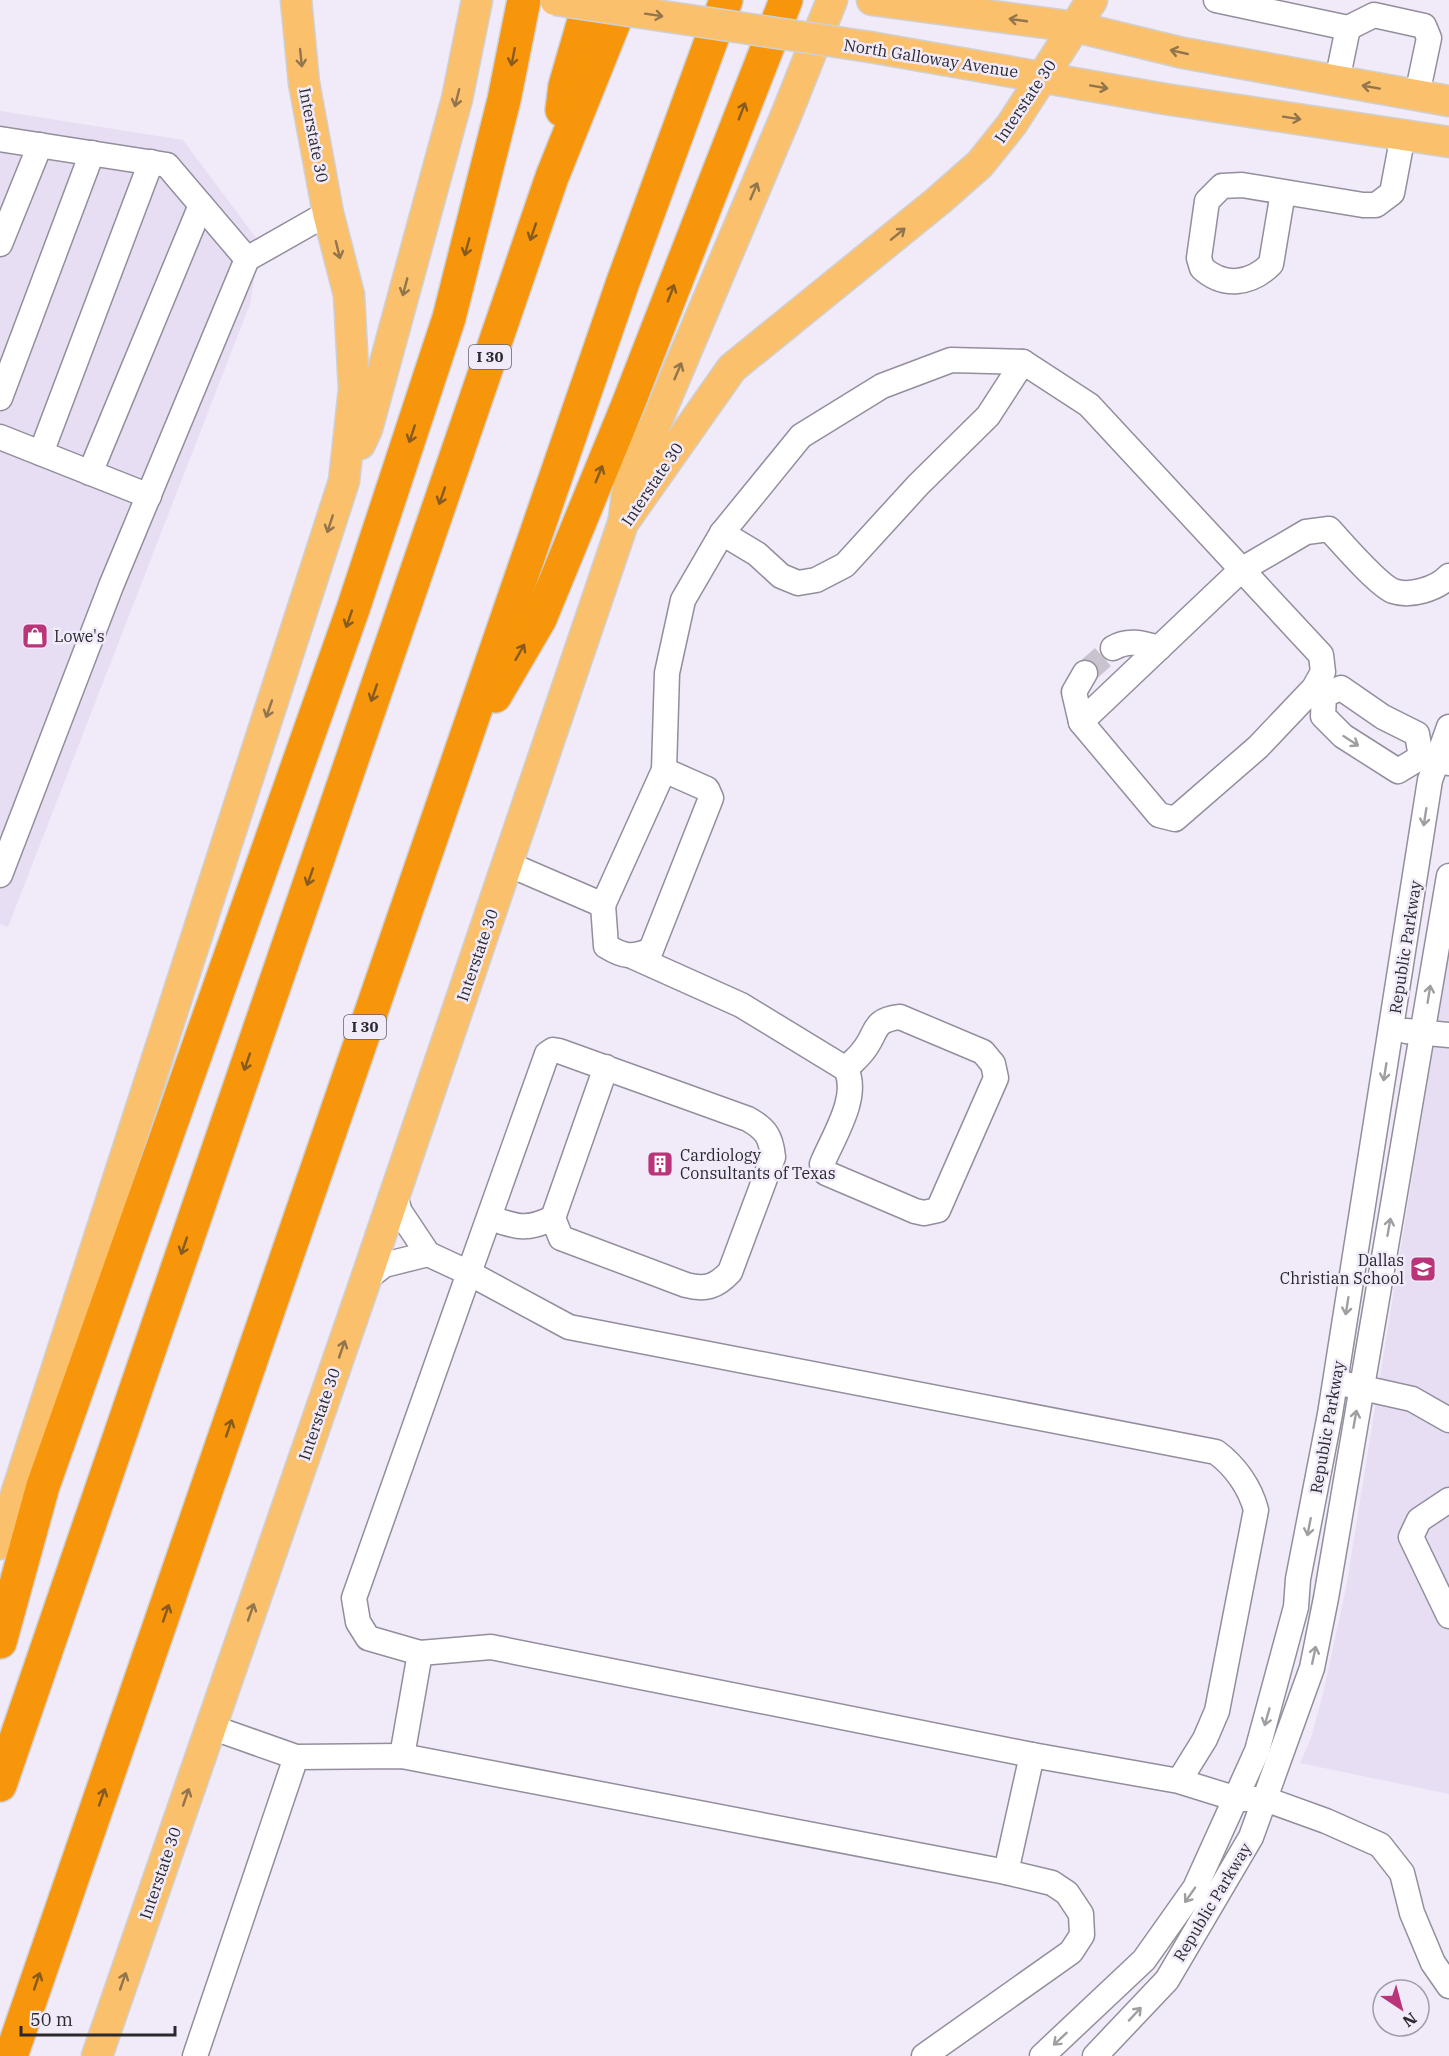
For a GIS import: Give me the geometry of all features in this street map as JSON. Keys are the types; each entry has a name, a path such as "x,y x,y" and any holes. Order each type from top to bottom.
{"highway":[{"path":"0,1642 44,1486 349,620 446,328 504,100 524,0"},
{"path":"552,177 565,87 590,0"},
{"name":"I 30","path":"0,1785 552,177 623,0"},
{"name":"I 30","path":"11,2056 623,282 726,0"},
{"path":"459,757 540,619 627,407 786,0"}],"main road":[{"name":"Interstate 30","path":"0,1544 344,481 354,389 349,295 328,213 304,83 296,0"},
{"path":"344,481 367,429 457,99 477,0"},
{"name":"North Galloway Avenue","path":"555,0 870,47 1165,99 1449,142"},
{"path":"623,523 630,470 660,414 832,0"},
{"name":"Interstate 30","path":"97,2056 366,1279 623,523 732,368 938,201 980,164 1012,124 1092,0"},
{"path":"878,1 1076,27 1183,53 1449,101"},
{"path":"1399,135 1411,94"}],"street":[{"path":"1216,0 1347,28 1374,15 1424,26 1429,38 1411,94"},
{"path":"1337,81 1347,28"},
{"path":"1283,192 1271,264 1253,279 1235,282 1209,275 1202,268 1199,258 1207,201 1222,186 1242,185 1363,205 1376,205 1392,193 1399,135"},
{"path":"0,139 167,165 247,259"},
{"path":"0,244 40,145"},
{"path":"0,398 92,153"},
{"path":"41,453 151,162"},
{"path":"90,473 201,205"},
{"path":"0,875 111,586 247,259 328,213"},
{"path":"846,1069 864,1050 875,1026 887,1018 900,1017 983,1052 993,1064 996,1078 938,1210 924,1213 915,1211 826,1173 822,1164 851,1093 851,1079 846,1069 741,1005 634,957 621,956 606,946 603,905 664,770 667,673 683,600 722,533 801,436 882,386 951,360 1023,362 1089,405 1322,655 1323,672 1319,692 1323,716 1343,736 1398,771 1436,760 1417,734 1383,717 1341,688 1319,692 1175,819 1159,815 1081,722 1074,692 1085,673"},
{"path":"722,533 757,554 782,576 798,583 816,580 845,565 918,485 988,416 1023,362"},
{"path":"0,437 149,496"},
{"path":"1081,722 1241,570 1306,532 1329,529 1367,569 1393,591 1429,591 1449,576"},
{"path":"1113,648 1119,644 1137,642 1159,648"},
{"name":"Republic Parkway","path":"1042,2056 1144,1960 1195,1888 1237,1800 1257,1751 1296,1607 1299,1579 1335,1382 1431,780 1449,727"},
{"path":"634,957 651,950 711,798 707,789 664,770"},
{"path":"507,864 603,905"},
{"name":"Republic Parkway","path":"1095,2056 1167,1980 1251,1837 1312,1668 1326,1598 1449,876"},
{"path":"1392,1030 1449,1035"},
{"path":"552,1218 561,1238 702,1289 719,1283 730,1272 773,1157 772,1140 764,1128 748,1119 559,1051 554,1050 547,1054 354,1598 358,1622 368,1638 420,1653 491,1647 1032,1755 1179,1781 1237,1800 1265,1799 1326,1821 1380,1845 1402,1873 1412,1912 1433,1963 1449,1986"},
{"path":"490,1218 519,1228 535,1227 552,1218 606,1067"},
{"path":"394,1193 400,1212 428,1254 469,1273 569,1327 1216,1452 1228,1461 1252,1494 1256,1510 1217,1711 1205,1739 1179,1781"},
{"path":"366,1279 384,1266 428,1254"},
{"path":"1335,1382 1412,1399 1449,1420"},
{"path":"1449,1500 1419,1520 1411,1537 1449,1616"},
{"path":"402,1756 420,1653"},
{"path":"211,1727 296,1757 402,1756 1006,1872 1052,1883 1067,1893 1081,1914 1082,1935 1071,1952 924,2056"},
{"path":"1006,1872 1032,1755"},
{"path":"195,2056 296,1757"}],"shaded area":[{"path":"0,111 183,140 260,243 250,304 8,927 0,924"},
{"name":"Dallas Christian School","path":"1449,949 1449,1794 1300,1763 1311,1738 1323,1694 1346,1588"}],"tunnel":[{"path":"1085,673 1113,648"}],"place":[{"name":"Lowe's","path":"35,636"},
{"name":"Cardiology Consultants of Texas","path":"660,1164"},
{"name":"Dallas Christian School","path":"1423,1269"}]}
